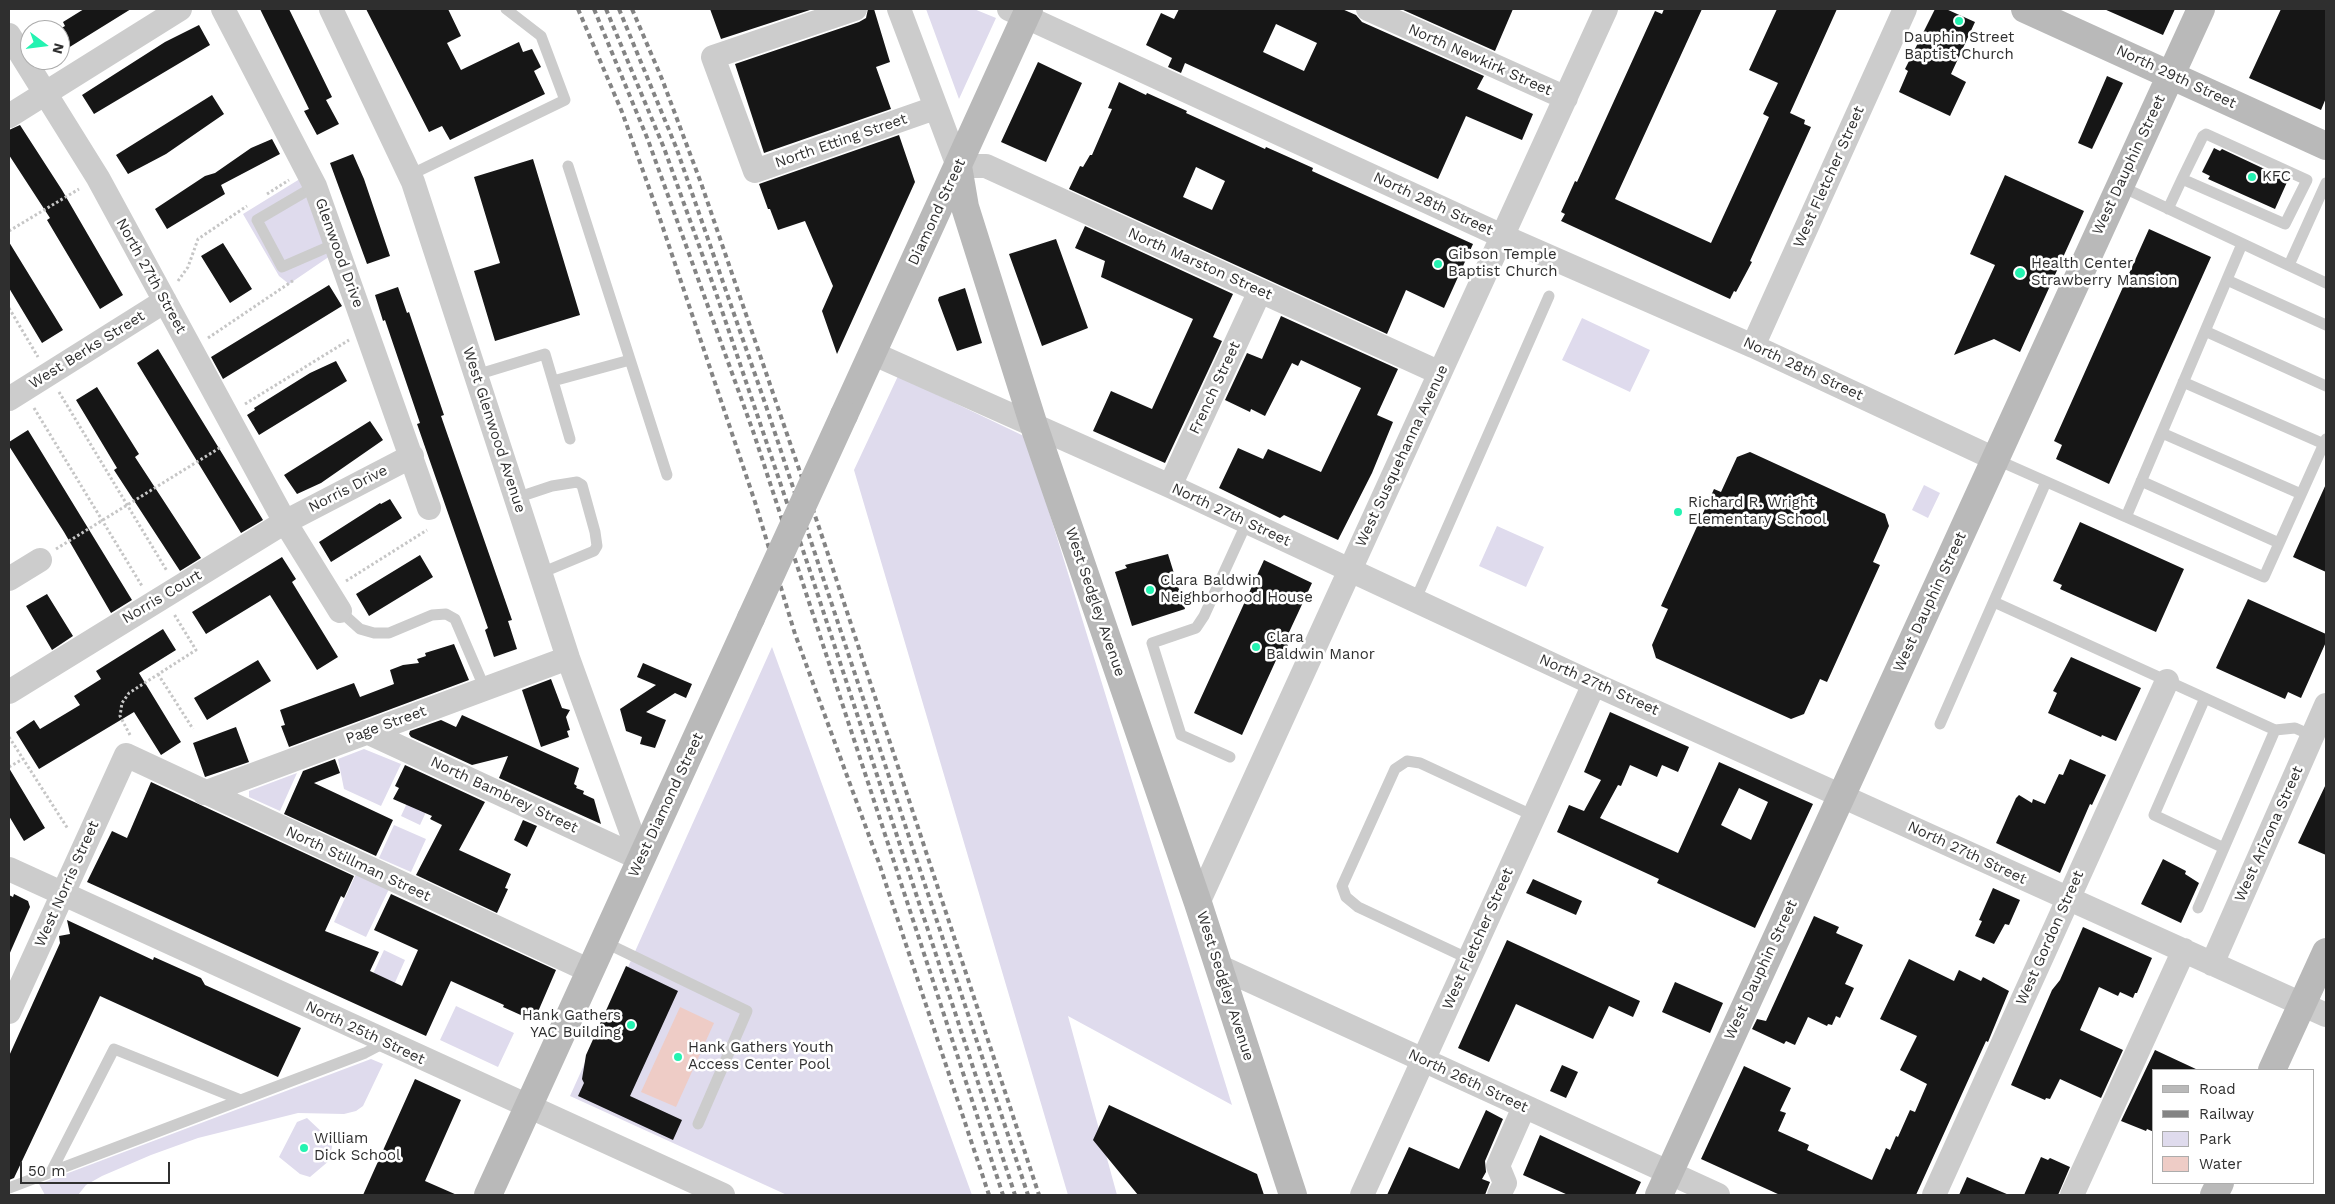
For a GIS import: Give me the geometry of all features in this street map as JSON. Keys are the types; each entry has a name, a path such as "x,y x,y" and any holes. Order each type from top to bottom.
{"street":[{"path":"9,116 180,9"},
{"name":"Glenwood Drive","path":"223,9 310,178 336,244 429,508"},
{"name":"West Glenwood Avenue","path":"331,9 410,175 568,658 641,859"},
{"name":"North Etting Street","path":"855,9 713,57 755,171 935,108"},
{"name":"West Sedgley Avenue","path":"899,9 958,166 966,210 1034,426 1198,903 1293,1195"},
{"name":"North Newkirk Street","path":"1368,9 1566,98"},
{"name":"West Susquehanna Avenue","path":"1198,903 1606,9"},
{"name":"West Fletcher Street","path":"1753,346 1905,9"},
{"name":"North 29th Street","path":"2025,9 2326,146"},
{"name":"West Dauphin Street","path":"1664,1184 2201,9"},
{"name":"North 28th Street","path":"1022,11 1502,236 1753,346 1995,459"},
{"name":"Diamond Street","path":"844,415 958,166 1022,11"},
{"name":"North 27th Street","path":"9,35 98,178 285,522"},
{"name":"North Marston Street","path":"958,166 986,166 1440,372"},
{"name":"French Street","path":"1170,486 1260,291"},
{"name":"West Berks Street","path":"16,395 165,301"},
{"name":"North 27th Street","path":"872,353 1170,486 1594,684 1842,794 2067,899 2314,1009"},
{"name":"West Diamond Street","path":"488,1195 844,415"},
{"name":"Norris Drive","path":"285,522 412,456"},
{"path":"285,522 334,601"},
{"name":"Norris Court","path":"9,692 285,522"},
{"path":"9,578 40,560"},
{"name":"Page Street","path":"204,793 568,658"},
{"name":"West Gordon Street","path":"1934,1195 2167,681"},
{"name":"West Fletcher Street","path":"1362,1195 1594,684"},
{"name":"West Arizona Street","path":"2212,964 2326,705"},
{"name":"North Bambrey Street","path":"366,732 641,859"},
{"name":"North Stillman Street","path":"133,759 590,971"},
{"name":"West Norris Street","path":"9,1012 82,850 133,759"},
{"name":"North 25th Street","path":"9,869 723,1195"},
{"path":"2072,1195 2184,950"},
{"path":"2273,1069 2314,1009 2326,952"},
{"name":"North 26th Street","path":"1218,966 1524,1107 1664,1184 1718,1195"},
{"path":"1500,1195 1505,1183 1498,1166 1524,1107"}],"lane":[{"path":"410,175 565,100 541,36 506,9"},
{"path":"2168,209 2182,179 2206,134 2305,178 2306,184 2287,222 2282,224 2182,179"},
{"path":"568,166 667,475"},
{"path":"310,178 257,220 282,267 336,244"},
{"path":"2289,265 2326,183"},
{"path":"2120,186 2326,283"},
{"path":"2126,518 2242,244"},
{"path":"2227,280 2326,325"},
{"path":"1415,601 1548,296"},
{"path":"2205,331 2326,386"},
{"path":"476,375 545,354 570,439"},
{"path":"553,381 630,360"},
{"path":"1995,459 2264,577 2325,442 2183,382"},
{"path":"2162,433 2301,494"},
{"path":"2141,481 2279,543"},
{"path":"516,498 552,486 577,482 582,485 595,532 596,546 594,551 540,573"},
{"path":"1940,724 2046,482"},
{"path":"1230,757 1181,735 1152,643 1196,628 1204,616 1247,522"},
{"path":"334,601 360,629 374,633 388,633 432,615 446,614 455,619 485,689"},
{"path":"1994,602 2275,730 2295,728 2312,736"},
{"path":"2205,698 2154,815 2224,848"},
{"path":"2198,908 2275,730"},
{"path":"1469,959 1358,907 1346,897 1342,886 1395,769 1407,761 1420,763 1534,816"},
{"path":"604,942 747,1011 698,1124"},
{"path":"9,1188 365,1053 386,1042"},
{"path":"51,1172 114,1049 241,1100"}],"path":[{"path":"9,231 98,178"},
{"path":"259,199 310,178"},
{"path":"165,301 188,267 198,239 251,204"},
{"path":"192,349 296,279"},
{"path":"9,308 128,505 164,596"},
{"path":"227,415 366,329"},
{"path":"16,395 102,519 164,596 196,650 129,693 122,703 120,716 133,759"},
{"path":"40,560 102,519 128,505 238,436"},
{"path":"334,601 433,526 429,508"},
{"path":"158,674 193,729"},
{"path":"9,737 82,850"},
{"path":"9,767 23,759"}],"green space":[{"path":"926,9 974,9 996,18 959,99"},
{"path":"303,177 333,254 289,284 279,276 243,214"},
{"path":"1582,318 1650,350 1630,392 1562,360"},
{"path":"898,376 1026,437 1232,1105 1068,1016 1117,1195 1068,1195 854,470"},
{"path":"1924,485 1940,493 1928,518 1912,510"},
{"path":"1497,526 1544,547 1526,587 1479,566"},
{"path":"772,647 972,1195 787,1195 570,1096"},
{"path":"364,749 401,764 381,806 344,789 338,759"},
{"path":"297,773 280,811 249,797 249,791"},
{"path":"420,775 439,784 420,825 401,816"},
{"path":"394,825 426,839 411,872 379,858"},
{"path":"356,874 389,889 366,937 334,922"},
{"path":"384,950 405,960 381,1014 359,1004"},
{"path":"456,1006 514,1033 498,1067 440,1040"},
{"path":"371,1059 383,1064 363,1106 356,1111 344,1114 298,1113 198,1138 102,1176 86,1185 78,1195 45,1195 39,1184"},
{"path":"307,1118 324,1134 332,1146 330,1160 310,1177 300,1174 279,1157 297,1122"}],"water":[{"name":"Hank Gathers Youth Access Center Pool","path":"680,1007 714,1023 676,1107 641,1092"}],"building":[{"path":"84,9 131,9 70,47 70,20 66,20"},
{"path":"260,9 289,9 332,97 326,100 339,124 317,135 304,111 309,109"},
{"path":"366,9 448,9 461,36 447,43 461,70 519,42 523,52 532,49 541,67 534,71 545,94 450,140 442,126 429,132"},
{"path":"710,9 813,9 721,39"},
{"path":"868,9 874,9 890,62 876,67 891,109 764,153 735,64 859,22 866,18"},
{"path":"1179,9 1342,9 1356,15 1362,22 1484,76 1477,89 1533,114 1522,140 1466,116 1438,179 1185,63 1181,73 1168,67 1172,58 1146,45 1161,13 1174,19","holes":["1276,24 1317,43 1304,71 1263,52"]},
{"path":"1401,9 1513,9 1495,51"},
{"path":"1664,9 1702,9 1615,199 1711,243 1769,117 1763,114 1778,83 1749,70 1777,9 1837,9 1790,113 1805,120 1804,124 1811,127 1750,261 1752,262 1736,292 1734,291 1730,299 1561,221 1565,214 1561,212 1575,181 1577,182 1655,11 1662,14"},
{"path":"1935,9 1946,9 1975,22 1951,74 1966,82 1950,116 1899,92 1908,71 1905,69"},
{"path":"2104,9 2175,9 2163,35"},
{"path":"2281,9 2326,9 2326,98 2321,110 2249,78"},
{"path":"199,25 210,45 94,114 82,95 165,42"},
{"path":"1038,62 1082,83 1046,162 1001,142"},
{"path":"2107,76 2123,83 2092,149 2078,143"},
{"path":"1119,82 1187,111 1186,113 1265,149 1266,147 1313,168 1312,171 1473,244 1444,308 1406,290 1387,334 1069,189 1080,166 1083,167 1090,155 1092,155 1112,109 1108,108","holes":["1196,167 1225,181 1212,210 1183,197"]},
{"path":"212,95 224,114 166,154 128,174 116,155"},
{"path":"20,125 62,190 123,295 100,309 47,220 50,218 9,155 9,130"},
{"path":"899,135 915,182 837,354 822,311 833,286 805,221 778,230 759,184"},
{"path":"272,139 280,154 221,185 225,194 167,229 155,209 205,176 215,173 251,148"},
{"path":"2214,148 2220,151 2222,149 2288,180 2275,209 2208,179 2210,176 2202,172"},
{"path":"353,154 364,179 390,256 367,264 330,163"},
{"path":"533,159 580,315 495,341 474,271 500,263 474,177"},
{"path":"2005,175 2084,211 2020,352 1994,339 1954,355 1995,265 1970,254"},
{"path":"1085,226 1233,294 1213,337 1222,341 1165,463 1093,431 1111,391 1152,409 1193,319 1101,277 1105,261 1075,248"},
{"path":"2149,229 2211,257 2109,484 2056,459 2062,445 2054,441"},
{"path":"1056,239 1088,328 1042,346 1009,254"},
{"path":"9,242 63,330 42,343 9,288"},
{"path":"223,243 252,289 230,303 201,256"},
{"path":"329,285 342,306 223,379 211,357"},
{"path":"398,287 407,313 409,312 444,415 441,416 512,620 508,621 517,649 494,657 485,630 488,628 417,424 420,423 375,295"},
{"path":"965,288 982,343 957,351 938,300 939,297"},
{"path":"1281,316 1398,369 1377,415 1393,422 1372,473 1338,540 1284,515 1280,518 1219,488 1238,448 1263,459 1268,449 1321,472 1361,388 1301,360 1298,366 1292,363 1265,416 1251,409 1250,412 1225,400 1247,353 1262,359"},
{"path":"158,349 263,520 241,533 137,363"},
{"path":"336,361 347,381 259,435 247,415 255,410 254,408 310,373"},
{"path":"97,387 139,454 135,457 201,558 180,571 114,470 117,468 76,400"},
{"path":"370,421 383,440 321,483 297,494 284,475"},
{"path":"28,430 132,600 111,613 64,532 9,446 9,442"},
{"name":"Richard R. Wright Elementary School","path":"1750,452 1885,514 1889,526 1873,562 1880,565 1827,682 1820,679 1804,714 1791,719 1656,658 1652,645 1668,609 1661,606 1714,489 1721,492 1737,457"},
{"path":"2326,484 2326,572 2293,557"},
{"path":"390,499 402,518 331,562 319,542 380,503"},
{"path":"2080,522 2184,569 2156,632 2060,589 2062,585 2053,581"},
{"name":"Clara Baldwin Neighborhood House","path":"1168,554 1185,609 1132,626 1115,572 1127,568 1125,565"},
{"path":"420,555 433,577 369,616 356,594"},
{"path":"282,557 296,579 292,582 338,657 317,670 270,595 206,634 192,612"},
{"name":"Clara Baldwin Manor","path":"1264,560 1312,583 1284,643 1288,645 1281,659 1277,658 1242,735 1194,713"},
{"path":"47,594 73,636 52,650 26,606"},
{"path":"2248,599 2326,634 2326,642 2301,698 2288,692 2285,699 2216,668"},
{"path":"163,629 176,650 139,673 181,742 161,755 134,712 39,769 16,732 34,720 40,729 80,705 74,696 101,679 96,671"},
{"path":"454,644 469,680 289,747 281,726 285,725 280,710 354,683 360,697 394,684 390,670 403,665 419,663 417,659 426,656 425,653"},
{"path":"2071,657 2141,688 2116,741 2102,735 2101,737 2048,713 2057,693 2053,691"},
{"path":"258,660 271,681 207,720 194,698"},
{"path":"643,663 692,684 686,698 675,693 646,712 666,720 655,748 640,744 642,737 626,731 620,709 656,685 637,677"},
{"path":"551,679 562,708 570,710 566,717 570,730 567,731 569,737 541,747 522,690"},
{"path":"1610,712 1689,747 1678,772 1662,765 1657,777 1630,765 1621,786 1618,785 1600,818 1678,853 1719,762 1813,804 1755,928 1657,883 1659,879 1557,832 1569,805 1584,811 1601,780 1584,772","holes":["1739,788 1768,802 1751,840 1721,825"]},
{"path":"462,715 579,768 574,784 577,786 576,788 584,791 583,794 594,799 601,824 499,778 508,756 472,765 411,737 409,734 410,731 441,720 456,727"},
{"path":"236,727 249,762 205,777 193,743"},
{"path":"335,759 340,773 314,783 393,820 376,856 284,814 303,771"},
{"path":"2070,759 2106,775 2092,805 2090,804 2060,873 1996,843 2016,798 2019,795 2032,803 2033,799 2045,804 2059,774 2063,775"},
{"path":"405,765 485,802 459,850 511,874 505,888 508,889 497,913 416,875 442,825 430,819 432,816 393,799 399,788 395,786"},
{"path":"9,768 45,828 24,841 9,816"},
{"path":"151,782 354,876 344,898 341,896 325,931 379,952 370,971 402,986 418,950 374,930 391,894 556,970 534,1021 451,981 426,1036 87,882 112,831 127,838"},
{"path":"2326,784 2326,855 2298,843"},
{"path":"523,820 537,826 527,847 514,840"},
{"path":"2163,859 2186,871 2185,874 2199,883 2181,923 2141,904"},
{"path":"1533,879 1582,901 1576,915 1526,893"},
{"path":"1993,888 2020,900 2009,925 2005,924 1994,944 1975,936 1982,921 1979,920"},
{"path":"14,894 28,901 30,907 9,955 9,895 13,897"},
{"path":"1814,916 1839,927 1836,933 1863,945 1845,984 1854,988 1840,1018 1836,1016 1832,1025 1828,1024 1827,1026 1808,1017 1795,1045 1786,1041 1784,1044 1752,1029 1757,1019 1766,1021"},
{"path":"67,920 153,960 154,957 201,978 205,985 301,1028 278,1077 100,996 14,1178 9,1180 9,1056 60,943 59,936 70,934"},
{"path":"2083,927 2152,958 2133,998 2120,992 2118,996 2099,987 2080,1030 2123,1050 2101,1098 2060,1079 2050,1099 2046,1098 2045,1100 2011,1085 2052,990 2060,980"},
{"path":"1507,940 1640,1001 1633,1017 1609,1006 1593,1039 1516,1004 1489,1062 1458,1048"},
{"path":"1909,959 1954,981 1959,970 1981,981 1983,977 2009,991 1988,1042 1986,1041 1916,1195 1780,1195 1701,1159 1744,1066 1791,1088 1780,1111 1786,1113 1778,1131 1809,1145 1807,1150 1872,1180 1886,1148 1890,1150 1910,1110 1915,1112 1927,1084 1900,1070 1917,1036 1880,1019"},
{"name":"Hank Gathers YAC Building","path":"626,966 678,991 630,1096 682,1120 673,1140 578,1096 584,1083 582,1079 586,1055"},
{"path":"1675,982 1723,1003 1710,1033 1662,1012"},
{"path":"2155,1050 2196,1069 2152,1069 2152,1131 2147,1129 2146,1131 2121,1121"},
{"path":"1562,1065 1578,1072 1566,1098 1550,1091"},
{"path":"415,1079 461,1100 425,1181 457,1195 363,1195"},
{"path":"1109,1105 1257,1174 1264,1195 1138,1195 1093,1140"},
{"path":"1486,1110 1503,1119 1485,1161 1486,1172 1482,1179 1490,1182 1485,1195 1387,1195 1409,1147 1459,1169"},
{"path":"1540,1135 1641,1182 1635,1195 1568,1195 1523,1175"},
{"path":"2041,1157 2048,1160 2050,1158 2070,1167 2058,1195 2024,1195"},
{"path":"1967,1177 2009,1195 1959,1195"}],"railway":[{"path":"578,9 622,112 658,213 755,502 795,634 879,863 989,1195"},
{"path":"594,9 648,140 754,434 1003,1195"},
{"path":"606,9 664,148 715,290 809,568 1015,1195"},
{"path":"619,9 676,147 766,406 1028,1195"},
{"path":"632,9 662,79 701,183 824,542 1039,1195"}],"place":[{"name":"Dauphin Street Baptist Church","path":"1959,21"},
{"name":"KFC","path":"2252,177"},
{"name":"Gibson Temple Baptist Church","path":"1438,264"},
{"name":"Health Center Strawberry Mansion","path":"2020,273"},
{"name":"Richard R. Wright Elementary School","path":"1678,512"},
{"name":"Clara Baldwin Neighborhood House","path":"1150,590"},
{"name":"Clara Baldwin Manor","path":"1256,647"},
{"name":"Hank Gathers YAC Building","path":"631,1025"},
{"name":"Hank Gathers Youth Access Center Pool","path":"678,1057"},
{"name":"William Dick School","path":"304,1148"}]}
